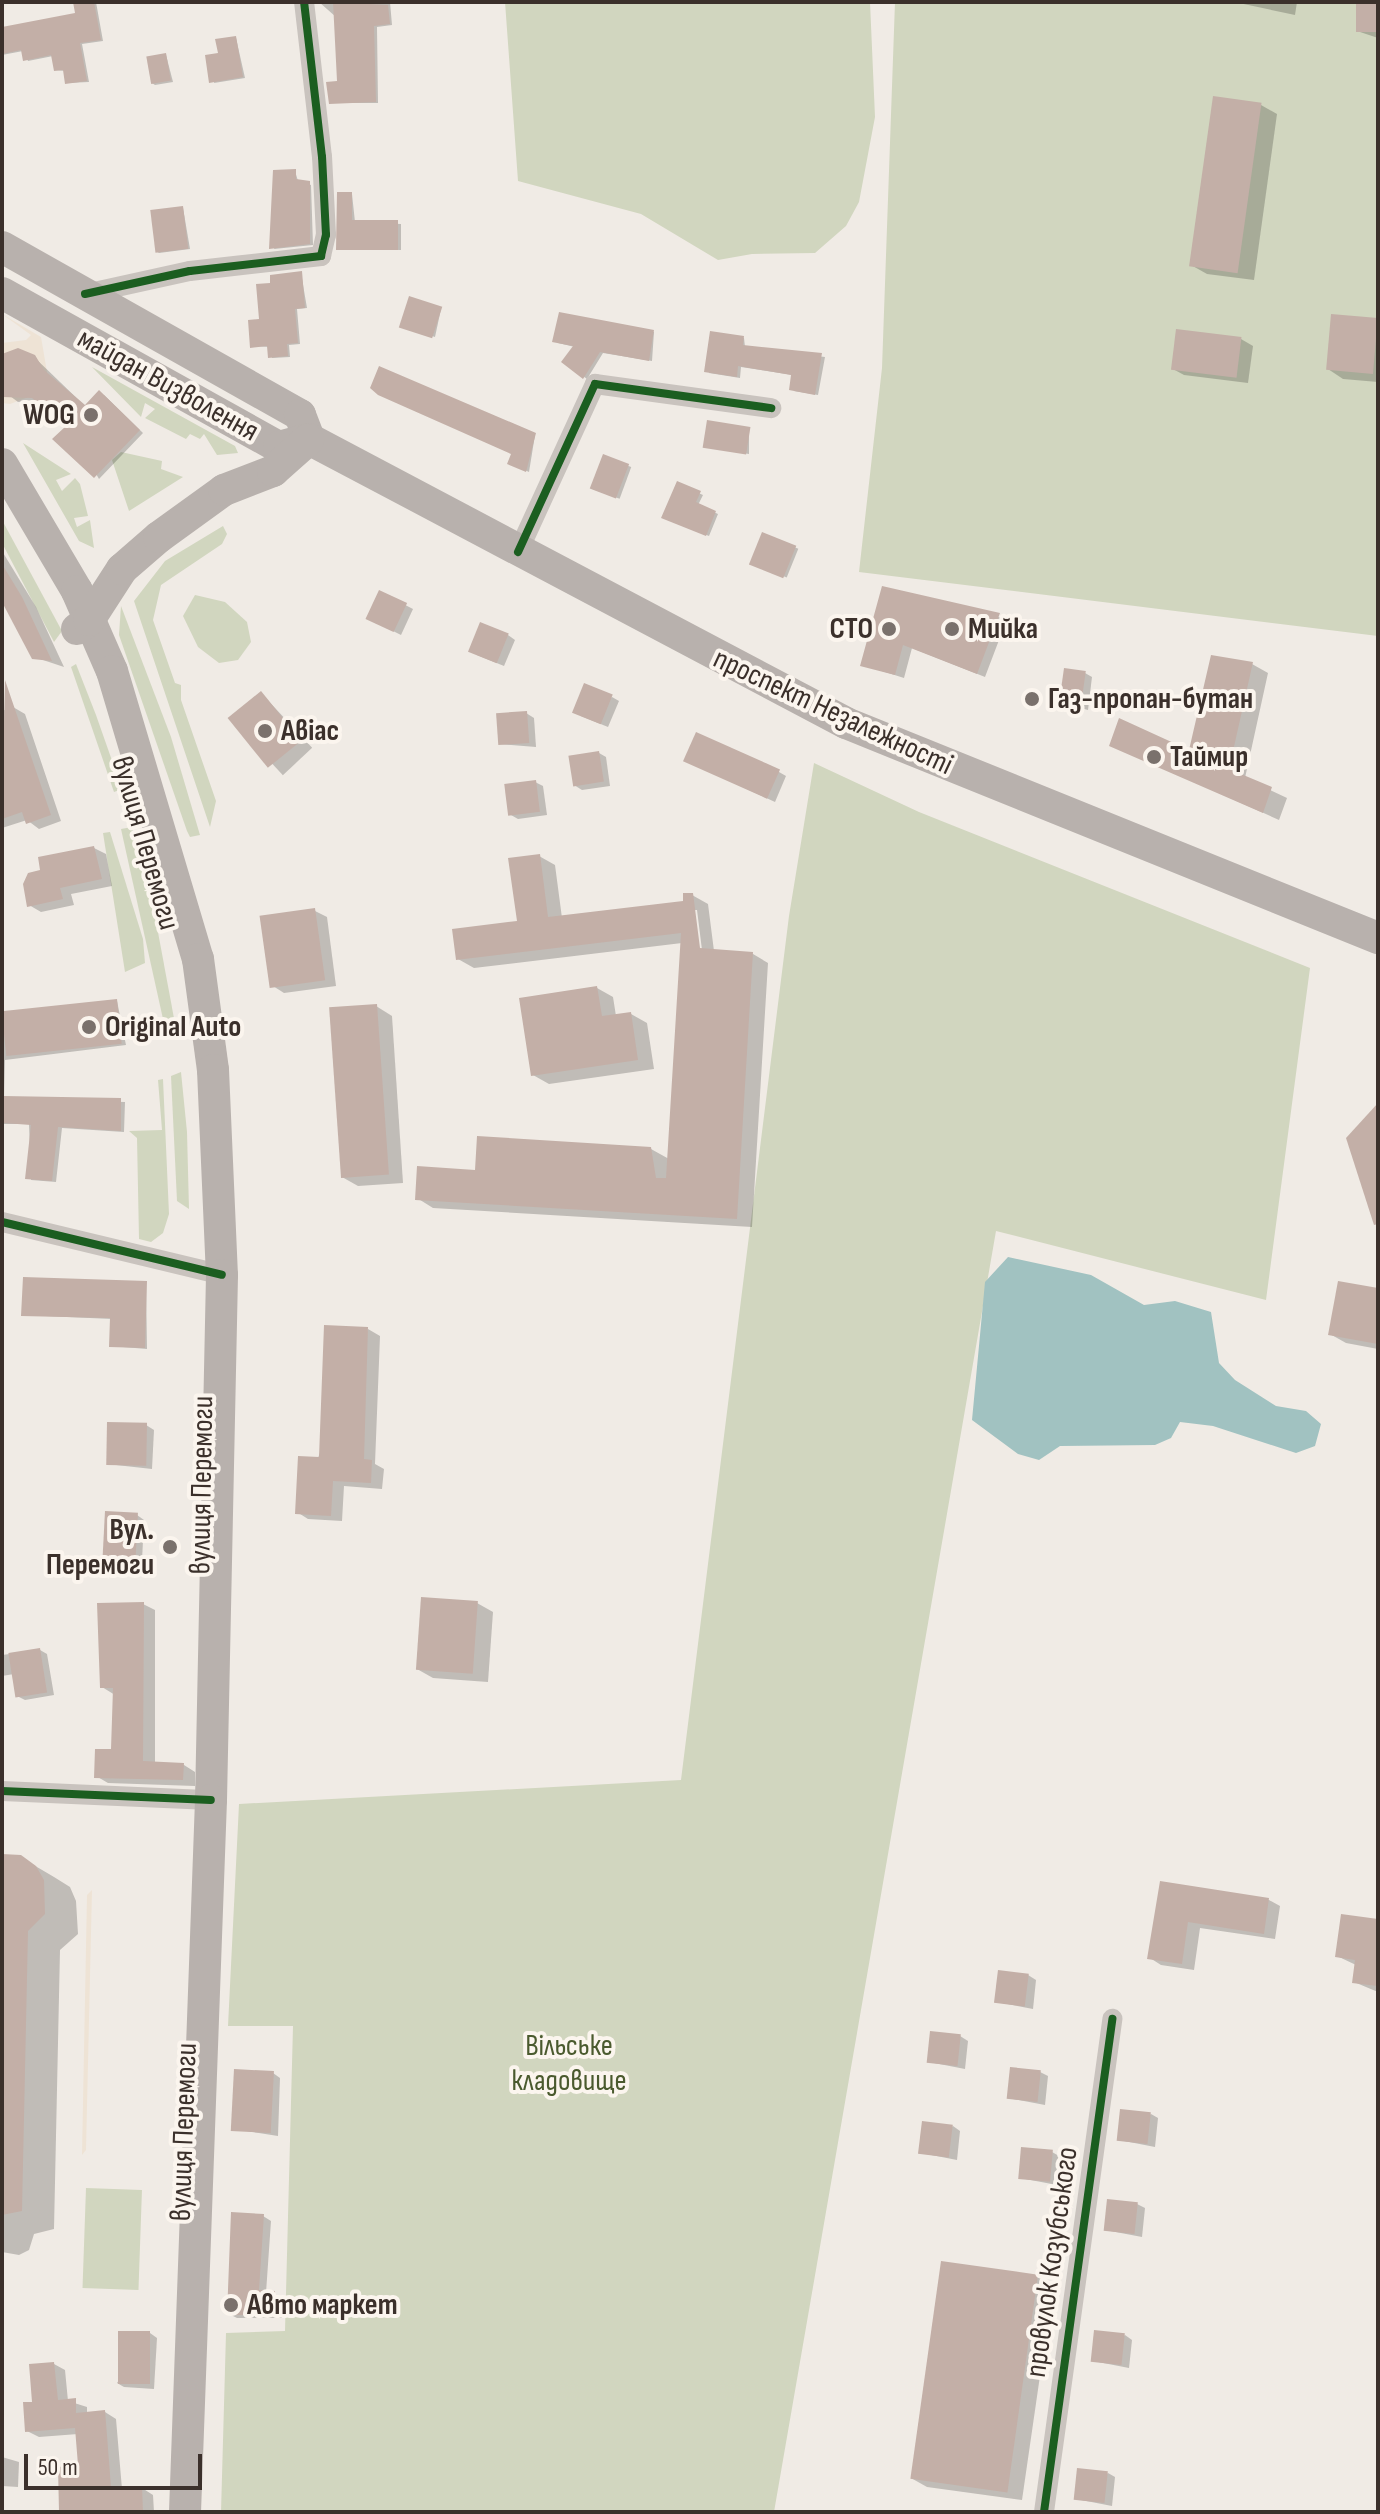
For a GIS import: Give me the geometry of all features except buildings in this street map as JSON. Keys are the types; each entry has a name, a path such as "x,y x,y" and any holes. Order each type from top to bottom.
{"main road":[{"name":"майдан Визволення","path":"2,247 300,415 309,439 279,447 2,293"},
{"name":"проспект Незалежності","path":"309,439 846,723 1378,938"},
{"path":"2,464 83,625 122,569 159,537 224,490 273,471 309,439"},
{"name":"вулиця Перемоги","path":"2,494 83,625 136,810 191,1021 214,1274 185,2512"},
{"name":"вулиця Перемоги","path":"170,2512 203,1800"}],"street":[{"path":"85,294 190,271 321,256 326,235 322,157 304,2"},
{"path":"518,552 595,384 771,408"},
{"path":"2,1222 214,1274"},
{"path":"2,1791 203,1800"},
{"name":"провулок Козубського","path":"1044,2512 1112,2019"}],"green space":[{"path":"505,2 870,2 875,117 859,202 846,226 815,253 752,254 718,260 641,214 518,181"},
{"path":"895,2 1378,2 1378,636 859,572 882,368"},
{"path":"92,367 235,446 238,453 217,455 204,434 200,439 190,434 186,439 145,418 155,409 145,403 141,417"},
{"path":"23,443 71,474 56,480 62,491 75,478 80,484 88,516 74,518 77,527 90,520 94,548 79,541"},
{"path":"121,452 162,461 161,469 183,477 129,511 112,460"},
{"path":"2,520 62,631 54,642 2,543"},
{"path":"223,526 227,534 222,544 161,585 153,620 175,683 181,685 181,700 216,801 210,827 134,601 165,561"},
{"path":"195,595 225,602 247,622 251,642 238,660 219,663 198,647 183,616"},
{"path":"121,606 171,737 200,835 190,837 187,831 119,635"},
{"path":"76,664 122,789 114,792 71,667"},
{"name":"Вільське кладовище","path":"814,763 919,812 1310,968 1266,1300 996,1231 774,2512 221,2512 226,2333 285,2331 293,2026 228,2026 239,1804 681,1780 789,916"},
{"path":"132,827 152,900 176,1029 165,1028 121,829"},
{"path":"110,832 143,939 145,963 125,972 103,833"},
{"path":"181,1072 187,1132 189,1209 177,1201 171,1076"},
{"path":"163,1079 169,1214 163,1233 151,1242 139,1239 137,1138 129,1131 162,1130 158,1080"},
{"path":"86,2188 142,2190 138,2290 83,2288"}],"shaded area":[{"path":"2,314 41,337 47,372 31,396 10,404 2,403 2,343 26,340 31,335"},
{"path":"92,1890 86,2150 82,2155 87,1895"}],"water":[{"path":"1008,1257 1091,1275 1144,1305 1175,1301 1211,1312 1219,1363 1235,1380 1276,1406 1306,1411 1321,1424 1315,1446 1296,1453 1213,1426 1180,1422 1171,1438 1155,1445 1060,1446 1039,1460 1018,1454 972,1420 985,1282"}],"cycle path":[{"path":"85,294 190,271 321,256 326,235 322,157 304,2"},
{"path":"518,552 595,384 771,408"},
{"path":"2,1222 222,1275"},
{"path":"2,1791 211,1800"},
{"path":"1044,2512 1112,2019"}],"place":[{"name":"WOG","path":"91,415"},
{"name":"СТО","path":"889,629"},
{"name":"Мийка","path":"952,629"},
{"name":"Газ-пропан-бутан","path":"1032,699"},
{"name":"Авіас","path":"265,731"},
{"name":"Таймир","path":"1154,757"},
{"name":"Original Auto","path":"89,1027"},
{"name":"Вул. Перемоги","path":"170,1547"},
{"name":"Авто маркет","path":"231,2305"}]}
